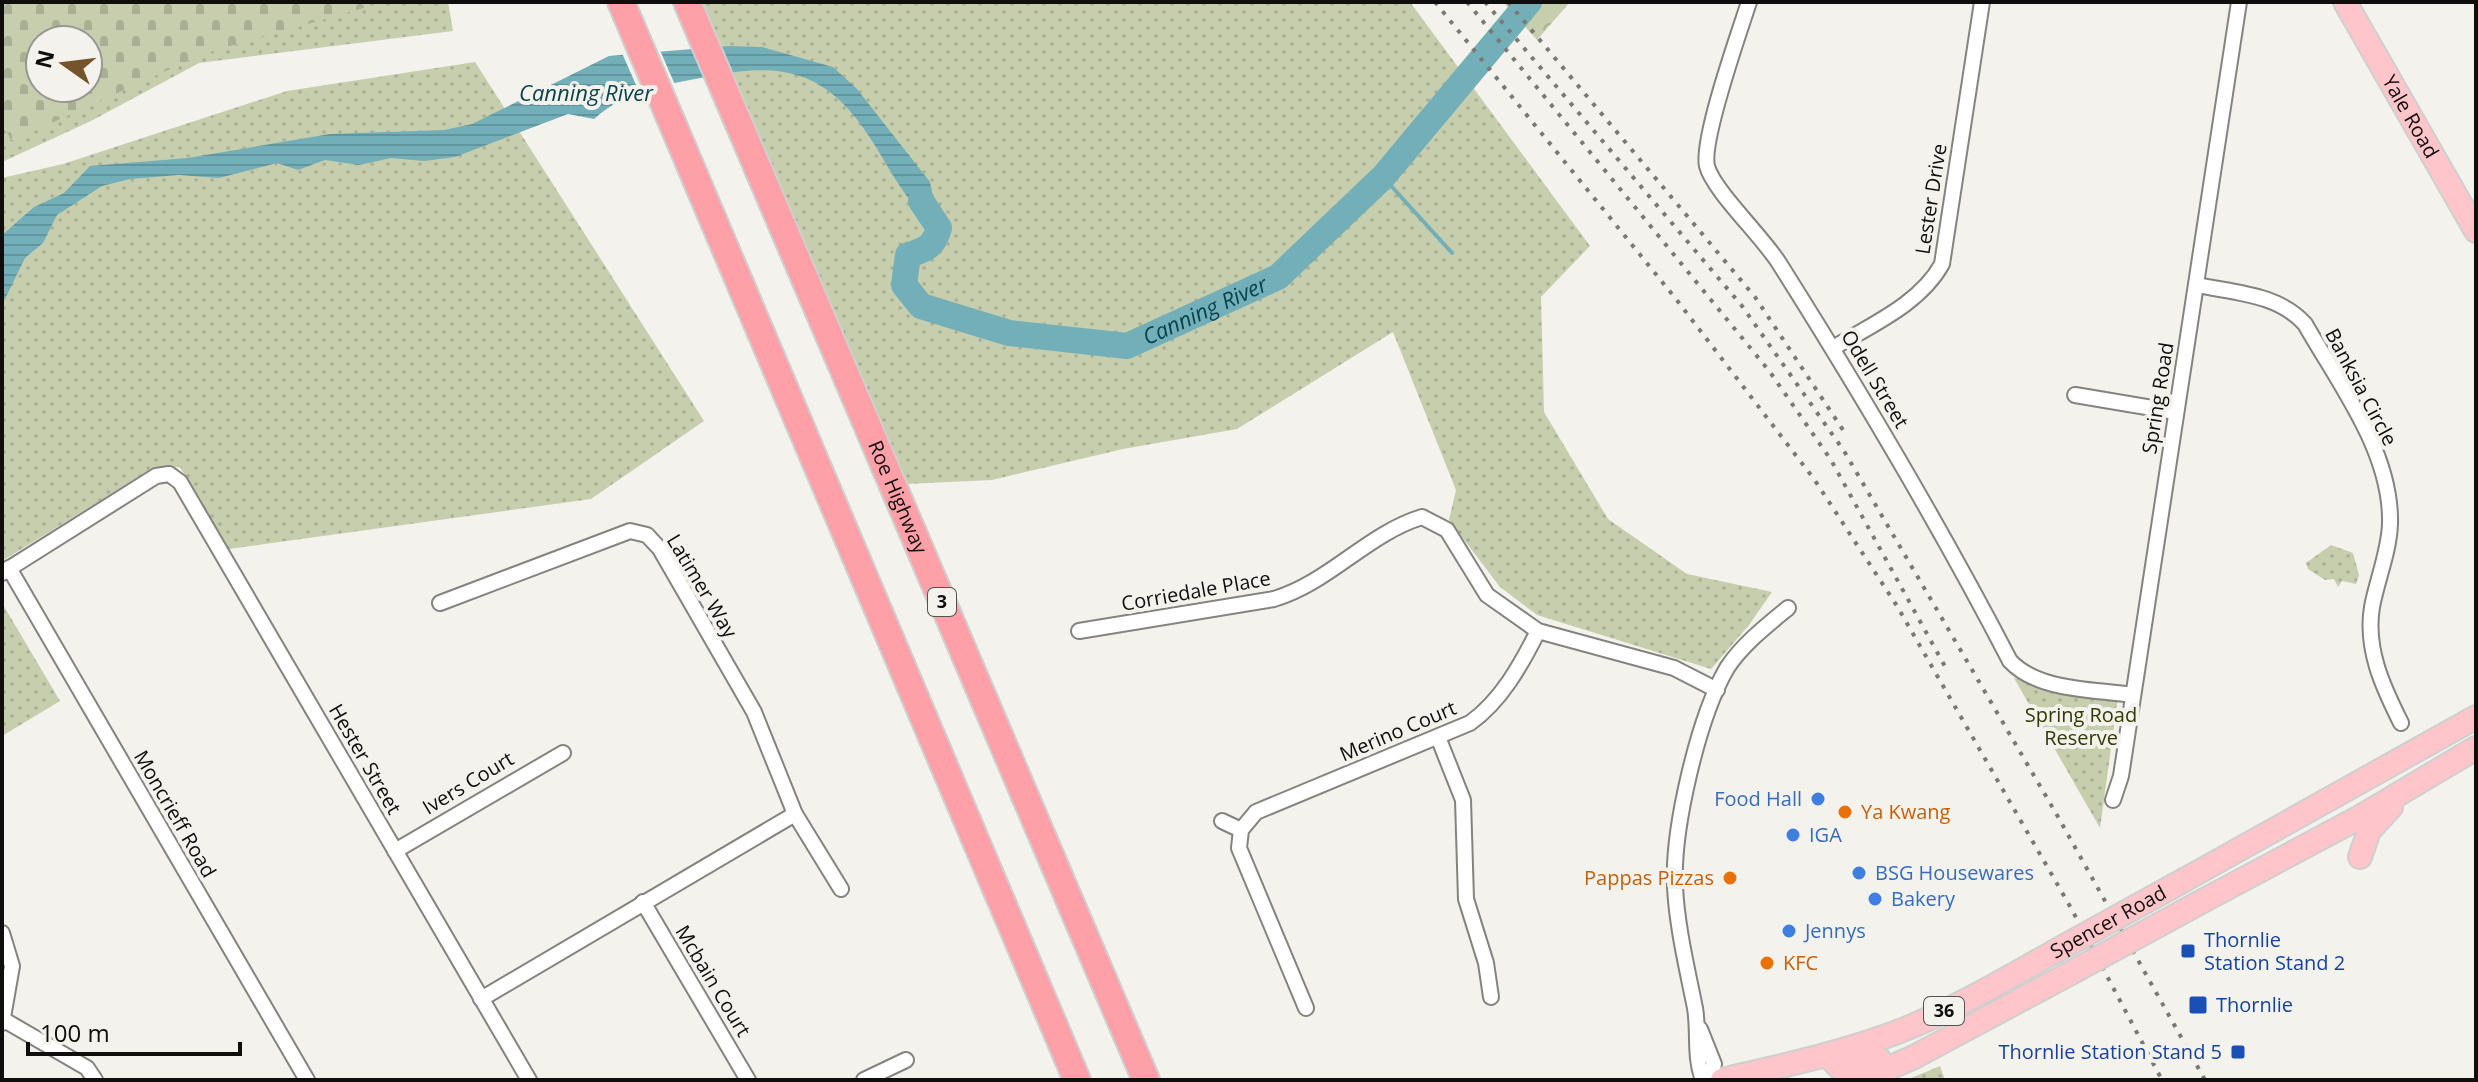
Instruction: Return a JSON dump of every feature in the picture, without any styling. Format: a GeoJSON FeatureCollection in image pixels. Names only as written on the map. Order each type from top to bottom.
{"type":"FeatureCollection","features":[{"type":"Feature","properties":{"kind":"highway","name":"Roe Highway"},"geometry":{"type":"LineString","coordinates":[[687,2],[1146,1080]]}},
{"type":"Feature","properties":{"kind":"highway"},"geometry":{"type":"LineString","coordinates":[[621,3],[1077,1080]]}},
{"type":"Feature","properties":{"kind":"main road","name":"Yale Road"},"geometry":{"type":"LineString","coordinates":[[2345,2],[2476,231]]}},
{"type":"Feature","properties":{"kind":"main road","name":"Spencer Road"},"geometry":{"type":"LineString","coordinates":[[1722,1080],[1828,1056],[1931,1018],[2476,717]]}},
{"type":"Feature","properties":{"kind":"main road","name":"Spencer Road"},"geometry":{"type":"LineString","coordinates":[[1862,1080],[1974,1026],[2360,817],[2476,750]]}},
{"type":"Feature","properties":{"kind":"main road"},"geometry":{"type":"LineString","coordinates":[[2360,857],[2362,842],[2381,814],[2476,750]]}},
{"type":"Feature","properties":{"kind":"main road"},"geometry":{"type":"LineString","coordinates":[[1828,1056],[1841,1069],[1855,1070],[1942,1031],[1974,1026]]}},
{"type":"Feature","properties":{"kind":"street","name":"Odell Street"},"geometry":{"type":"LineString","coordinates":[[1749,2],[1709,137],[1706,165],[1718,189],[1749,221],[1774,255],[1833,348],[1939,523],[2010,661],[2023,674],[2039,680],[2132,695]]}},
{"type":"Feature","properties":{"kind":"street","name":"Lester Drive"},"geometry":{"type":"LineString","coordinates":[[1833,348],[1916,296],[1932,282],[1942,264],[1982,2]]}},
{"type":"Feature","properties":{"kind":"street","name":"Spring Road"},"geometry":{"type":"LineString","coordinates":[[2113,800],[2121,776],[2239,2]]}},
{"type":"Feature","properties":{"kind":"street","name":"Banksia Circle"},"geometry":{"type":"LineString","coordinates":[[2197,285],[2272,300],[2292,310],[2305,324],[2370,440],[2385,482],[2390,523],[2372,610],[2371,645],[2382,685],[2401,723]]}},
{"type":"Feature","properties":{"kind":"street"},"geometry":{"type":"LineString","coordinates":[[2075,395],[2176,412]]}},
{"type":"Feature","properties":{"kind":"street","name":"Hester Street"},"geometry":{"type":"LineString","coordinates":[[6,570],[156,476],[169,474],[180,482],[529,1080]]}},
{"type":"Feature","properties":{"kind":"street","name":"Corriedale Place"},"geometry":{"type":"LineString","coordinates":[[1079,631],[1298,592],[1398,525],[1422,517],[1447,530],[1487,595],[1538,631],[1674,668],[1717,690]]}},
{"type":"Feature","properties":{"kind":"street","name":"Latimer Way"},"geometry":{"type":"LineString","coordinates":[[440,603],[630,531],[647,535],[660,549],[754,712],[795,814],[841,889]]}},
{"type":"Feature","properties":{"kind":"street","name":"Moncrieff Road"},"geometry":{"type":"LineString","coordinates":[[6,570],[307,1080]]}},
{"type":"Feature","properties":{"kind":"street"},"geometry":{"type":"LineString","coordinates":[[1705,1080],[1697,1065],[1697,1021],[1676,891],[1677,852],[1691,774],[1717,690],[1729,666],[1760,631],[1788,608]]}},
{"type":"Feature","properties":{"kind":"street","name":"Merino Court"},"geometry":{"type":"LineString","coordinates":[[1241,830],[1256,812],[1470,723],[1492,705],[1523,661],[1538,631]]}},
{"type":"Feature","properties":{"kind":"street"},"geometry":{"type":"LineString","coordinates":[[1438,737],[1463,800],[1466,899],[1486,963],[1491,997]]}},
{"type":"Feature","properties":{"kind":"street","name":"Ivers Court"},"geometry":{"type":"LineString","coordinates":[[395,851],[534,766],[563,753]]}},
{"type":"Feature","properties":{"kind":"street"},"geometry":{"type":"LineString","coordinates":[[481,999],[795,814]]}},
{"type":"Feature","properties":{"kind":"street"},"geometry":{"type":"LineString","coordinates":[[1222,821],[1241,830],[1239,848],[1306,1008]]}},
{"type":"Feature","properties":{"kind":"street","name":"Mcbain Court"},"geometry":{"type":"LineString","coordinates":[[643,902],[748,1080]]}},
{"type":"Feature","properties":{"kind":"street"},"geometry":{"type":"LineString","coordinates":[[2,933],[12,966],[3,1022],[87,1068],[95,1080]]}},
{"type":"Feature","properties":{"kind":"street"},"geometry":{"type":"LineString","coordinates":[[864,1080],[906,1060]]}},
{"type":"Feature","properties":{"kind":"green space"},"geometry":{"type":"Polygon","coordinates":[[[2,2],[448,2],[453,31],[199,63],[91,121],[2,162],[2,2]]]}},
{"type":"Feature","properties":{"kind":"green space"},"geometry":{"type":"Polygon","coordinates":[[[2,2],[365,2],[367,7],[203,54],[104,99],[104,24],[24,24],[24,104],[93,104],[12,141],[2,124],[2,2]]]}},
{"type":"Feature","properties":{"kind":"green space"},"geometry":{"type":"Polygon","coordinates":[[[702,2],[1410,2],[1590,246],[1541,297],[1544,412],[1608,519],[1687,574],[1772,592],[1749,625],[1711,669],[1537,615],[1500,587],[1449,520],[1456,490],[1393,332],[1237,429],[1123,449],[992,480],[906,484],[702,2]]]}},
{"type":"Feature","properties":{"kind":"green space"},"geometry":{"type":"Polygon","coordinates":[[[1503,2],[1570,2],[1537,40],[1503,2]]]}},
{"type":"Feature","properties":{"kind":"green space"},"geometry":{"type":"Polygon","coordinates":[[[475,62],[704,421],[591,499],[229,549],[180,467],[150,470],[2,561],[2,178],[63,164],[287,91],[475,62]]]}},
{"type":"Feature","properties":{"kind":"green space"},"geometry":{"type":"Polygon","coordinates":[[[2331,545],[2353,553],[2359,575],[2356,584],[2342,581],[2338,587],[2334,579],[2325,580],[2308,569],[2306,563],[2331,545]]]}},
{"type":"Feature","properties":{"kind":"green space"},"geometry":{"type":"Polygon","coordinates":[[[2,603],[60,701],[2,736],[2,603]]]}},
{"type":"Feature","properties":{"kind":"green space","name":"Spring Road Reserve"},"geometry":{"type":"Polygon","coordinates":[[[2014,678],[2118,698],[2100,828],[2014,678]]]}},
{"type":"Feature","properties":{"kind":"green space"},"geometry":{"type":"Polygon","coordinates":[[[1940,1066],[1945,1080],[1906,1080],[1940,1066]]]}},
{"type":"Feature","properties":{"kind":"water","name":"Canning River"},"geometry":{"type":"Polygon","coordinates":[[[728,46],[762,47],[833,67],[857,89],[930,182],[939,228],[914,205],[865,130],[848,108],[830,92],[810,80],[789,73],[765,70],[738,72],[646,90],[620,101],[594,119],[568,114],[455,157],[424,161],[391,158],[359,165],[325,160],[298,170],[277,163],[219,178],[179,175],[130,179],[102,186],[57,215],[43,243],[25,258],[2,305],[2,235],[34,207],[64,193],[90,166],[188,158],[330,134],[444,130],[472,124],[609,56],[728,46]]]}},
{"type":"Feature","properties":{"kind":"pier"},"geometry":{"type":"Polygon","coordinates":[[[659,48],[676,87],[640,94],[621,51],[659,48]]]}},
{"type":"Feature","properties":{"kind":"waterway","name":"Canning River"},"geometry":{"type":"LineString","coordinates":[[921,201],[939,228],[928,246],[908,255],[904,285],[921,306],[1009,333],[1127,346],[1278,277],[1383,177],[1529,2]]}},
{"type":"Feature","properties":{"kind":"waterway"},"geometry":{"type":"LineString","coordinates":[[1383,177],[1452,253]]}},
{"type":"Feature","properties":{"kind":"railway"},"geometry":{"type":"LineString","coordinates":[[1435,2],[1676,299],[1814,479],[1897,606],[2071,908],[2162,1080]]}},
{"type":"Feature","properties":{"kind":"railway"},"geometry":{"type":"LineString","coordinates":[[1467,2],[1770,372],[1831,460],[1947,670]]}},
{"type":"Feature","properties":{"kind":"railway"},"geometry":{"type":"LineString","coordinates":[[1485,2],[1742,306],[1844,451],[2057,815],[2205,1080]]}},
{"type":"Feature","properties":{"kind":"railway"},"geometry":{"type":"LineString","coordinates":[[1508,2],[1755,297],[1843,430]]}},
{"type":"Feature","properties":{"kind":"place","name":"Food Hall"},"geometry":{"type":"Point","coordinates":[1818,799]}},
{"type":"Feature","properties":{"kind":"place","name":"Ya Kwang"},"geometry":{"type":"Point","coordinates":[1845,812]}},
{"type":"Feature","properties":{"kind":"place","name":"IGA"},"geometry":{"type":"Point","coordinates":[1793,835]}},
{"type":"Feature","properties":{"kind":"place","name":"BSG Housewares"},"geometry":{"type":"Point","coordinates":[1859,873]}},
{"type":"Feature","properties":{"kind":"place","name":"Pappas Pizzas"},"geometry":{"type":"Point","coordinates":[1730,878]}},
{"type":"Feature","properties":{"kind":"place","name":"Bakery"},"geometry":{"type":"Point","coordinates":[1875,899]}},
{"type":"Feature","properties":{"kind":"place","name":"Jennys"},"geometry":{"type":"Point","coordinates":[1789,931]}},
{"type":"Feature","properties":{"kind":"place","name":"Thornlie Station Stand 2"},"geometry":{"type":"Point","coordinates":[2188,951]}},
{"type":"Feature","properties":{"kind":"place","name":"KFC"},"geometry":{"type":"Point","coordinates":[1767,963]}},
{"type":"Feature","properties":{"kind":"place","name":"Thornlie"},"geometry":{"type":"Point","coordinates":[2198,1005]}},
{"type":"Feature","properties":{"kind":"place","name":"Thornlie Station Stand 5"},"geometry":{"type":"Point","coordinates":[2238,1052]}}]}
